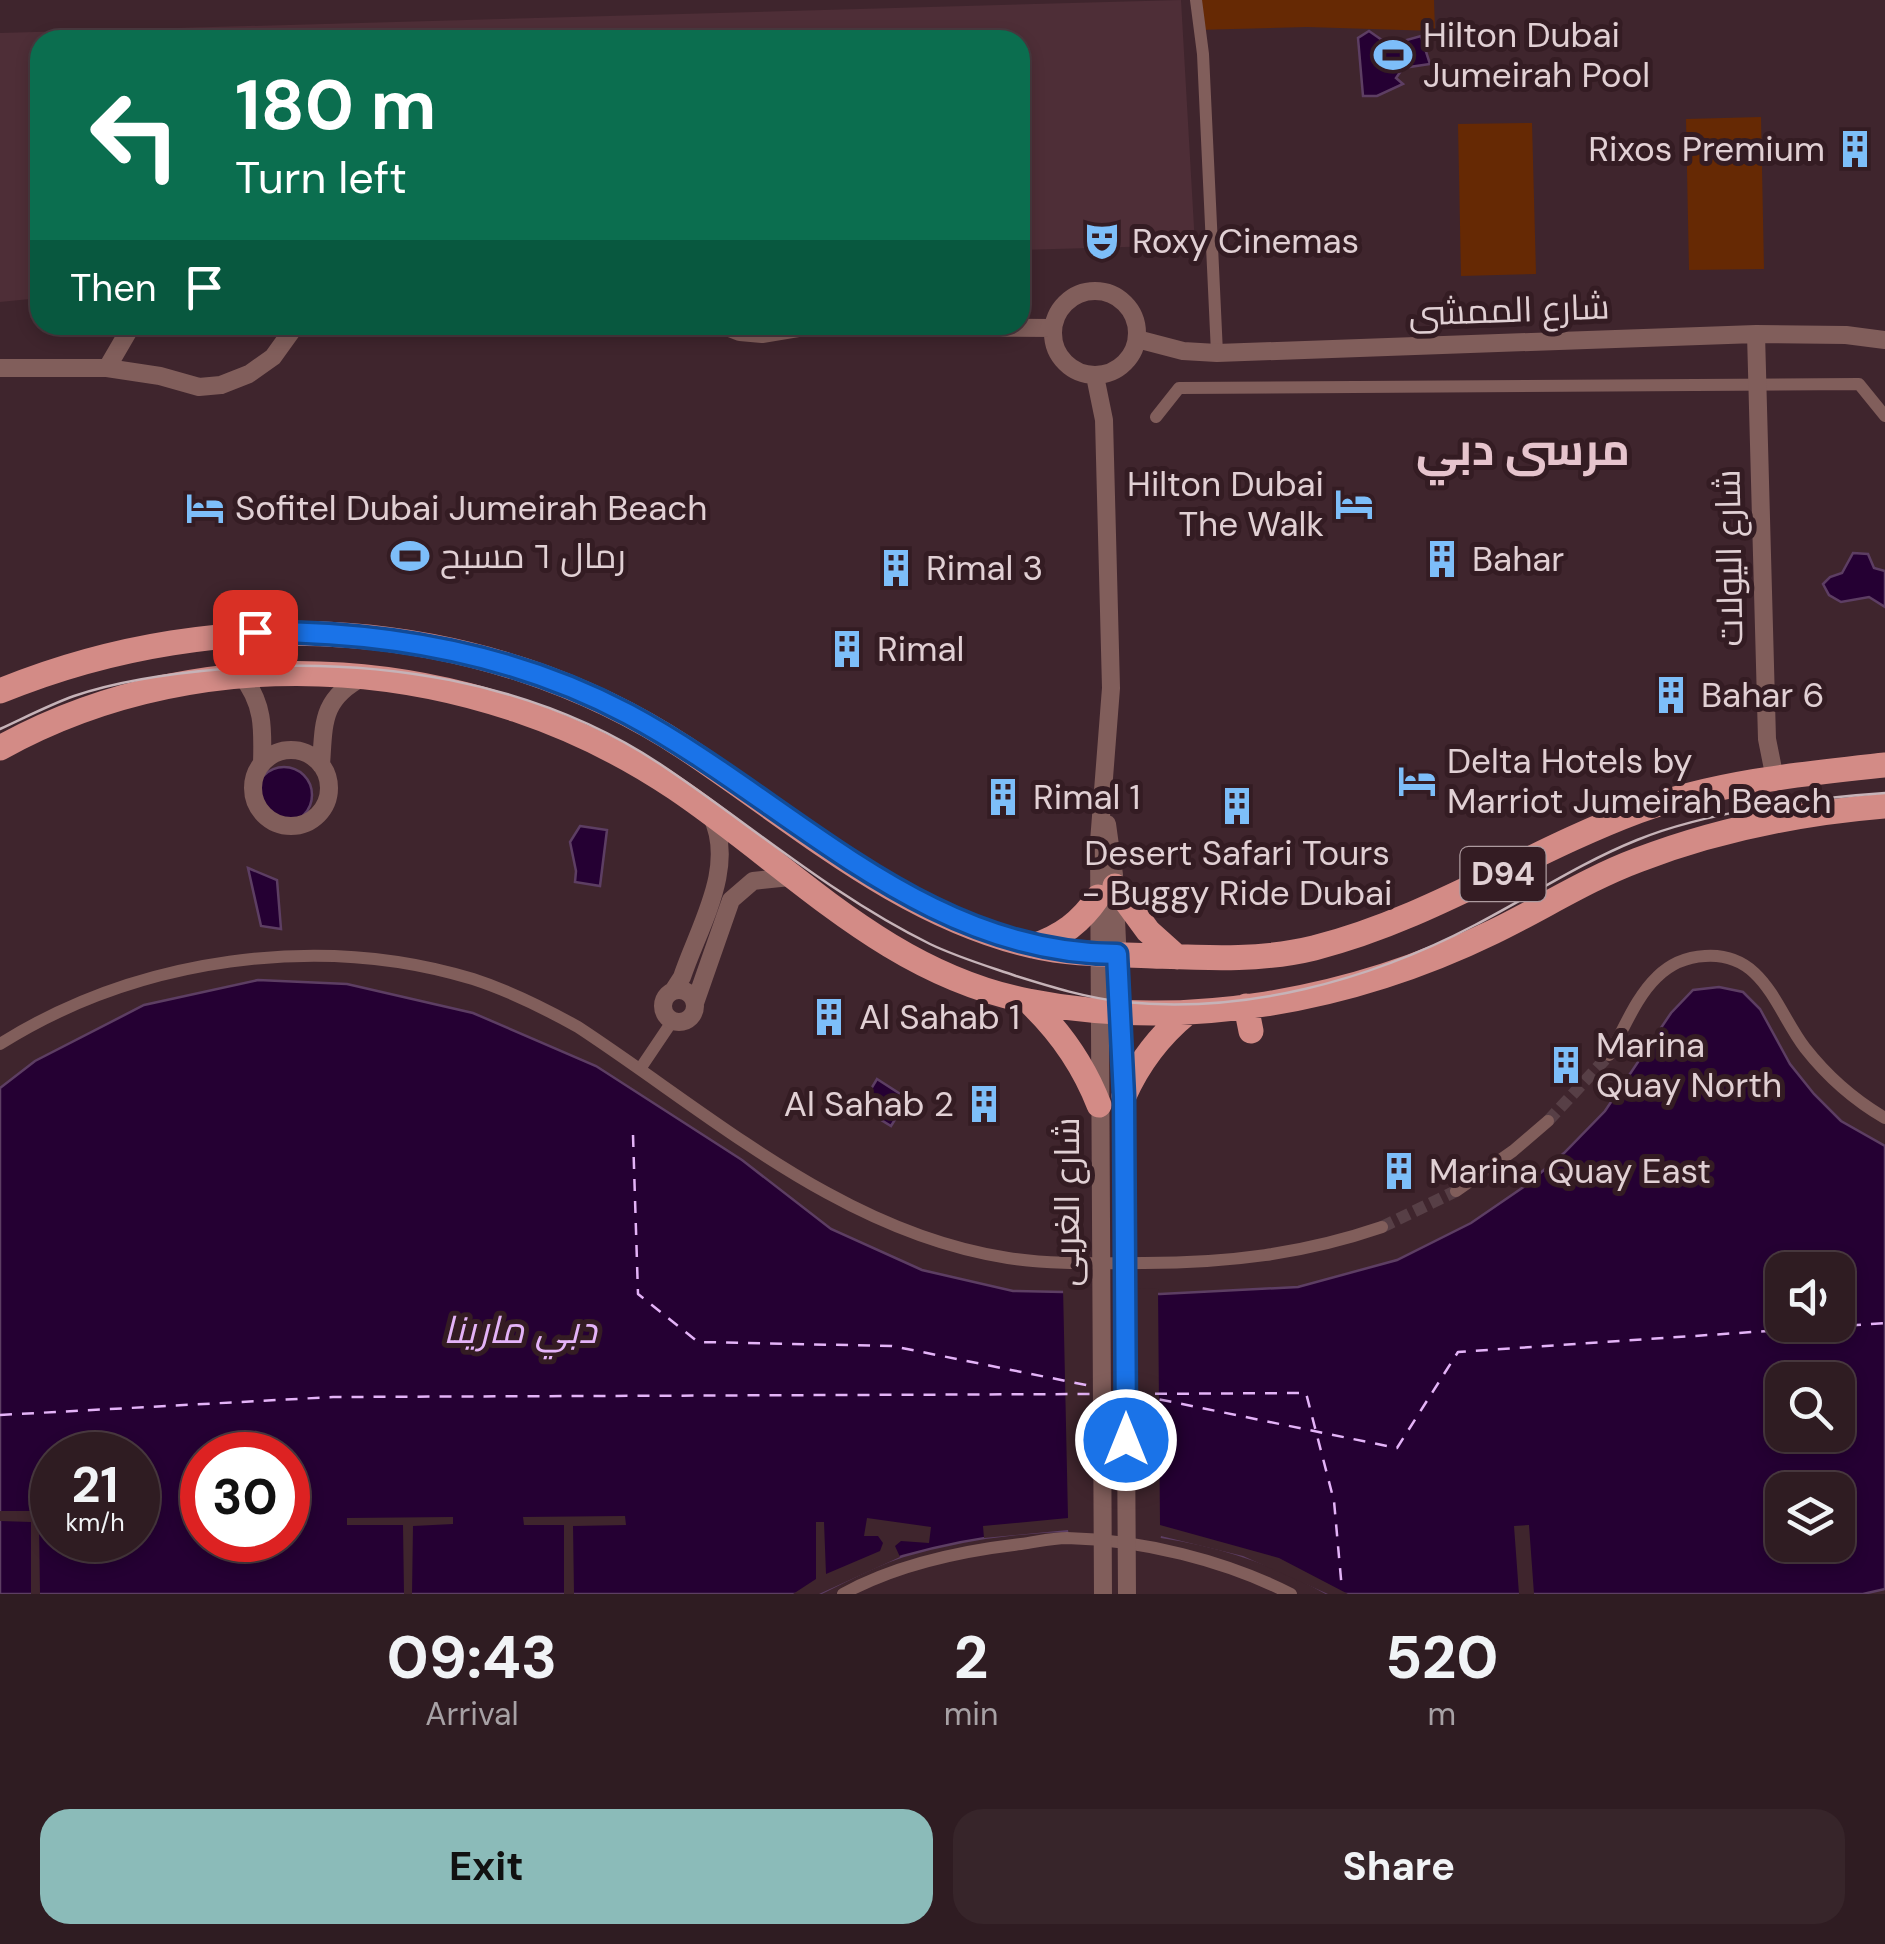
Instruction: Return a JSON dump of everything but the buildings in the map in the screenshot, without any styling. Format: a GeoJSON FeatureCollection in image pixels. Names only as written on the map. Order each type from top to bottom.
{"type":"FeatureCollection","features":[{"type":"Feature","properties":{"kind":"main road","name":"D94"},"geometry":{"type":"LineString","coordinates":[[0,691],[104,656],[237,633],[435,636],[601,700],[683,747],[877,880],[960,920],[1033,946],[1108,954],[1244,958],[1310,949],[1390,923],[1478,886],[1638,811],[1704,792],[1885,766]]}},
{"type":"Feature","properties":{"kind":"main road","name":"D94"},"geometry":{"type":"LineString","coordinates":[[0,748],[106,702],[173,685],[241,675],[364,676],[446,691],[529,714],[618,754],[679,790],[846,919],[905,956],[970,985],[1028,1001],[1249,1018],[1411,966],[1492,932],[1604,874],[1674,847],[1754,825],[1885,806]]}},
{"type":"Feature","properties":{"kind":"main road"},"geometry":{"type":"LineString","coordinates":[[1478,886],[1492,854]]}},
{"type":"Feature","properties":{"kind":"main road"},"geometry":{"type":"LineString","coordinates":[[1033,946],[1077,923],[1107,892],[1177,956]]}},
{"type":"Feature","properties":{"kind":"main road"},"geometry":{"type":"LineString","coordinates":[[1028,1001],[1076,1056],[1098,1105]]}},
{"type":"Feature","properties":{"kind":"main road"},"geometry":{"type":"LineString","coordinates":[[1124,1096],[1132,1076],[1156,1041],[1188,1013]]}},
{"type":"Feature","properties":{"kind":"street"},"geometry":{"type":"LineString","coordinates":[[1196,0],[1203,54],[1217,353]]}},
{"type":"Feature","properties":{"kind":"street"},"geometry":{"type":"LineString","coordinates":[[1098,290],[1110,293],[1129,307],[1138,339],[1133,354],[1123,365],[1095,376],[1068,366],[1054,342],[1053,328],[1064,304],[1085,291],[1098,290]]}},
{"type":"Feature","properties":{"kind":"street"},"geometry":{"type":"LineString","coordinates":[[1030,328],[1053,328]]}},
{"type":"Feature","properties":{"kind":"street","name":"شارع الممشى"},"geometry":{"type":"LineString","coordinates":[[1138,339],[1183,351],[1217,353],[1756,334],[1846,335],[1885,340]]}},
{"type":"Feature","properties":{"kind":"street","name":"شارع اليولات"},"geometry":{"type":"LineString","coordinates":[[1756,334],[1766,739],[1775,780]]}},
{"type":"Feature","properties":{"kind":"street"},"geometry":{"type":"LineString","coordinates":[[108,368],[126,335]]}},
{"type":"Feature","properties":{"kind":"street"},"geometry":{"type":"LineString","coordinates":[[0,368],[108,368],[199,387],[221,386],[273,358],[289,335]]}},
{"type":"Feature","properties":{"kind":"street","name":"شارع الغربى"},"geometry":{"type":"LineString","coordinates":[[1095,376],[1104,420],[1111,688],[1103,809],[1111,842],[1107,892],[1109,1010],[1098,1105],[1102,1594]]}},
{"type":"Feature","properties":{"kind":"street"},"geometry":{"type":"LineString","coordinates":[[1156,417],[1179,388],[1859,384],[1885,416]]}},
{"type":"Feature","properties":{"kind":"street"},"geometry":{"type":"LineString","coordinates":[[241,675],[261,712],[262,763],[253,782],[256,804],[270,820],[291,826],[303,824],[322,810],[329,787],[321,765],[311,756],[285,750],[262,763]]}},
{"type":"Feature","properties":{"kind":"street"},"geometry":{"type":"LineString","coordinates":[[321,765],[330,705],[344,688],[364,676]]}},
{"type":"Feature","properties":{"kind":"street"},"geometry":{"type":"LineString","coordinates":[[672,1020],[663,1006],[682,976],[721,868],[721,841],[711,814]]}},
{"type":"Feature","properties":{"kind":"street"},"geometry":{"type":"LineString","coordinates":[[672,1020],[689,1018],[731,900],[753,881],[790,876]]}},
{"type":"Feature","properties":{"kind":"street"},"geometry":{"type":"LineString","coordinates":[[0,1044],[84,1000],[150,977],[220,964],[328,956],[403,962],[476,980],[578,1026],[826,1192],[884,1222],[976,1252],[1072,1263],[1213,1262],[1271,1256],[1382,1227]]}},
{"type":"Feature","properties":{"kind":"street"},"geometry":{"type":"LineString","coordinates":[[1609,1054],[1659,974],[1692,957],[1730,959],[1763,978],[1789,1024],[1820,1066],[1885,1118]]}},
{"type":"Feature","properties":{"kind":"street"},"geometry":{"type":"LineString","coordinates":[[672,991],[689,993],[695,1003]]}},
{"type":"Feature","properties":{"kind":"street","name":"شارع الغربى"},"geometry":{"type":"LineString","coordinates":[[1109,1010],[1124,1096],[1127,1594]]}},
{"type":"Feature","properties":{"kind":"street"},"geometry":{"type":"LineString","coordinates":[[640,1069],[672,1020]]}},
{"type":"Feature","properties":{"kind":"street"},"geometry":{"type":"LineString","coordinates":[[1456,1191],[1548,1121]]}},
{"type":"Feature","properties":{"kind":"street"},"geometry":{"type":"LineString","coordinates":[[843,1594],[907,1566],[966,1552],[1065,1538],[1158,1548],[1232,1570],[1291,1594]]}},
{"type":"Feature","properties":{"kind":"shaded area"},"geometry":{"type":"Polygon","coordinates":[[[1181,0],[1195,245],[1030,250],[1030,30],[107,30],[1181,0]]]}},
{"type":"Feature","properties":{"kind":"shaded area"},"geometry":{"type":"Polygon","coordinates":[[[1194,0],[1434,0],[1435,31],[1307,27],[1196,30],[1194,0]]]}},
{"type":"Feature","properties":{"kind":"shaded area"},"geometry":{"type":"Polygon","coordinates":[[[30,32],[30,299],[0,302],[0,33],[30,32]]]}},
{"type":"Feature","properties":{"kind":"shaded area"},"geometry":{"type":"Polygon","coordinates":[[[1761,117],[1764,269],[1689,270],[1686,119],[1761,117]]]}},
{"type":"Feature","properties":{"kind":"shaded area"},"geometry":{"type":"Polygon","coordinates":[[[1532,123],[1536,274],[1461,276],[1458,124],[1532,123]]]}},
{"type":"Feature","properties":{"kind":"water","name":"Hilton Dubai Jumeirah Pool"},"geometry":{"type":"Polygon","coordinates":[[[1369,31],[1389,45],[1421,36],[1430,64],[1403,68],[1396,78],[1403,84],[1377,96],[1363,96],[1358,38],[1369,31]]]}},
{"type":"Feature","properties":{"kind":"water"},"geometry":{"type":"Polygon","coordinates":[[[1853,553],[1868,554],[1874,568],[1885,571],[1885,607],[1869,597],[1841,602],[1829,595],[1823,584],[1842,573],[1853,553]]]}},
{"type":"Feature","properties":{"kind":"water"},"geometry":{"type":"Polygon","coordinates":[[[284,767],[304,775],[312,795],[304,815],[284,823],[264,815],[256,795],[264,775],[284,767]]]}},
{"type":"Feature","properties":{"kind":"water"},"geometry":{"type":"Polygon","coordinates":[[[580,826],[607,830],[600,886],[575,882],[570,842],[580,826]]]}},
{"type":"Feature","properties":{"kind":"water"},"geometry":{"type":"Polygon","coordinates":[[[248,868],[277,880],[281,929],[261,926],[248,868]]]}},
{"type":"Feature","properties":{"kind":"water","name":"دبي مارينا"},"geometry":{"type":"Polygon","coordinates":[[[258,980],[347,984],[473,1013],[596,1066],[742,1160],[831,1229],[922,1270],[1013,1291],[1160,1294],[1298,1287],[1397,1260],[1471,1223],[1525,1186],[1605,1111],[1671,1013],[1693,990],[1719,987],[1743,992],[1760,1009],[1790,1064],[1814,1094],[1841,1121],[1885,1146],[1885,1589],[1863,1594],[1328,1594],[1279,1569],[1227,1551],[1120,1532],[1065,1531],[956,1543],[903,1556],[819,1594],[0,1594],[0,1088],[35,1061],[144,1005],[258,980]]]}},
{"type":"Feature","properties":{"kind":"water"},"geometry":{"type":"Polygon","coordinates":[[[877,1079],[908,1099],[891,1126],[860,1107],[877,1079]]]}},
{"type":"Feature","properties":{"kind":"pier"},"geometry":{"type":"Polygon","coordinates":[[[1063,1287],[1158,1289],[1160,1525],[1279,1558],[1348,1594],[1328,1594],[1243,1556],[1161,1536],[1160,1541],[1069,1535],[1068,1530],[984,1538],[983,1526],[1068,1518],[1063,1287]]]}},
{"type":"Feature","properties":{"kind":"pier"},"geometry":{"type":"Polygon","coordinates":[[[0,1511],[30,1511],[30,1522],[0,1521],[0,1511]]]}},
{"type":"Feature","properties":{"kind":"pier"},"geometry":{"type":"Polygon","coordinates":[[[625,1516],[626,1525],[573,1526],[574,1594],[564,1594],[564,1525],[524,1525],[523,1517],[625,1516]]]}},
{"type":"Feature","properties":{"kind":"pier"},"geometry":{"type":"Polygon","coordinates":[[[453,1517],[453,1524],[413,1526],[412,1594],[404,1594],[403,1525],[347,1525],[347,1518],[453,1517]]]}},
{"type":"Feature","properties":{"kind":"pier"},"geometry":{"type":"Polygon","coordinates":[[[867,1518],[931,1527],[929,1543],[901,1541],[895,1546],[900,1557],[819,1594],[793,1594],[816,1579],[816,1522],[824,1522],[826,1574],[880,1551],[883,1543],[878,1536],[864,1536],[867,1518]]]}},
{"type":"Feature","properties":{"kind":"pier"},"geometry":{"type":"Polygon","coordinates":[[[1529,1525],[1534,1594],[1519,1594],[1514,1526],[1529,1525]]]}},
{"type":"Feature","properties":{"kind":"pier"},"geometry":{"type":"Polygon","coordinates":[[[31,1562],[40,1562],[40,1594],[31,1594],[31,1562]]]}},
{"type":"Feature","properties":{"kind":"ferry route"},"geometry":{"type":"LineString","coordinates":[[633,1135],[638,1294],[698,1342],[892,1346],[1096,1387]]}},
{"type":"Feature","properties":{"kind":"ferry route"},"geometry":{"type":"LineString","coordinates":[[1138,1395],[1397,1448],[1458,1352],[1885,1323]]}},
{"type":"Feature","properties":{"kind":"ferry route"},"geometry":{"type":"LineString","coordinates":[[1133,1394],[1306,1393],[1334,1501],[1342,1590]]}},
{"type":"Feature","properties":{"kind":"ferry route"},"geometry":{"type":"LineString","coordinates":[[0,1415],[333,1397],[1095,1394]]}},
{"type":"Feature","properties":{"kind":"tunnel"},"geometry":{"type":"LineString","coordinates":[[1548,1121],[1609,1055]]}},
{"type":"Feature","properties":{"kind":"tunnel"},"geometry":{"type":"LineString","coordinates":[[1382,1227],[1456,1191]]}},
{"type":"Feature","properties":{"kind":"tram line"},"geometry":{"type":"LineString","coordinates":[[0,729],[92,690],[186,673],[280,666],[337,667],[450,680],[559,712],[611,735],[660,764],[859,904],[940,949],[1069,992],[1124,1002],[1169,1004],[1260,998],[1305,989],[1392,962],[1475,925],[1595,859],[1664,830],[1759,808],[1885,793]]}},
{"type":"Feature","properties":{"kind":"place","name":"Hilton Dubai Jumeirah Pool"},"geometry":{"type":"Point","coordinates":[1393,55]}},
{"type":"Feature","properties":{"kind":"place","name":"Rixos Premium"},"geometry":{"type":"Point","coordinates":[1855,149]}},
{"type":"Feature","properties":{"kind":"place","name":"Roxy Cinemas"},"geometry":{"type":"Point","coordinates":[1102,241]}},
{"type":"Feature","properties":{"kind":"place","name":"Hilton Dubai The Walk"},"geometry":{"type":"Point","coordinates":[1354,504]}},
{"type":"Feature","properties":{"kind":"place","name":"Sofitel Dubai Jumeirah Beach"},"geometry":{"type":"Point","coordinates":[205,508]}},
{"type":"Feature","properties":{"kind":"place","name":"رمال ٦ مسبح"},"geometry":{"type":"Point","coordinates":[410,556]}},
{"type":"Feature","properties":{"kind":"place","name":"Bahar"},"geometry":{"type":"Point","coordinates":[1442,559]}},
{"type":"Feature","properties":{"kind":"place","name":"Rimal 3"},"geometry":{"type":"Point","coordinates":[896,568]}},
{"type":"Feature","properties":{"kind":"place","name":"Rimal"},"geometry":{"type":"Point","coordinates":[847,649]}},
{"type":"Feature","properties":{"kind":"place","name":"Bahar 6"},"geometry":{"type":"Point","coordinates":[1671,695]}},
{"type":"Feature","properties":{"kind":"place","name":"Delta Hotels by Marriot Jumeirah Beach"},"geometry":{"type":"Point","coordinates":[1417,781]}},
{"type":"Feature","properties":{"kind":"place","name":"Rimal 1"},"geometry":{"type":"Point","coordinates":[1003,797]}},
{"type":"Feature","properties":{"kind":"place","name":"Desert Safari Tours - Buggy Ride Dubai"},"geometry":{"type":"Point","coordinates":[1237,806]}},
{"type":"Feature","properties":{"kind":"place","name":"Al Sahab 1"},"geometry":{"type":"Point","coordinates":[829,1017]}},
{"type":"Feature","properties":{"kind":"place","name":"Marina Quay North"},"geometry":{"type":"Point","coordinates":[1566,1065]}},
{"type":"Feature","properties":{"kind":"place","name":"Al Sahab 2"},"geometry":{"type":"Point","coordinates":[984,1104]}},
{"type":"Feature","properties":{"kind":"place","name":"Marina Quay East"},"geometry":{"type":"Point","coordinates":[1399,1171]}},
{"type":"Feature","properties":{"kind":"district","name":"مرسى دبي"},"geometry":{"type":"Point","coordinates":[1523,449]}},
{"type":"Feature","properties":{"kind":"route"},"geometry":{"type":"LineString","coordinates":[[255,632],[344,634],[427,644],[489,659],[573,687],[656,730],[877,880],[932,908],[1033,946],[1117,954],[1124,1096],[1126,1440]]}}]}
